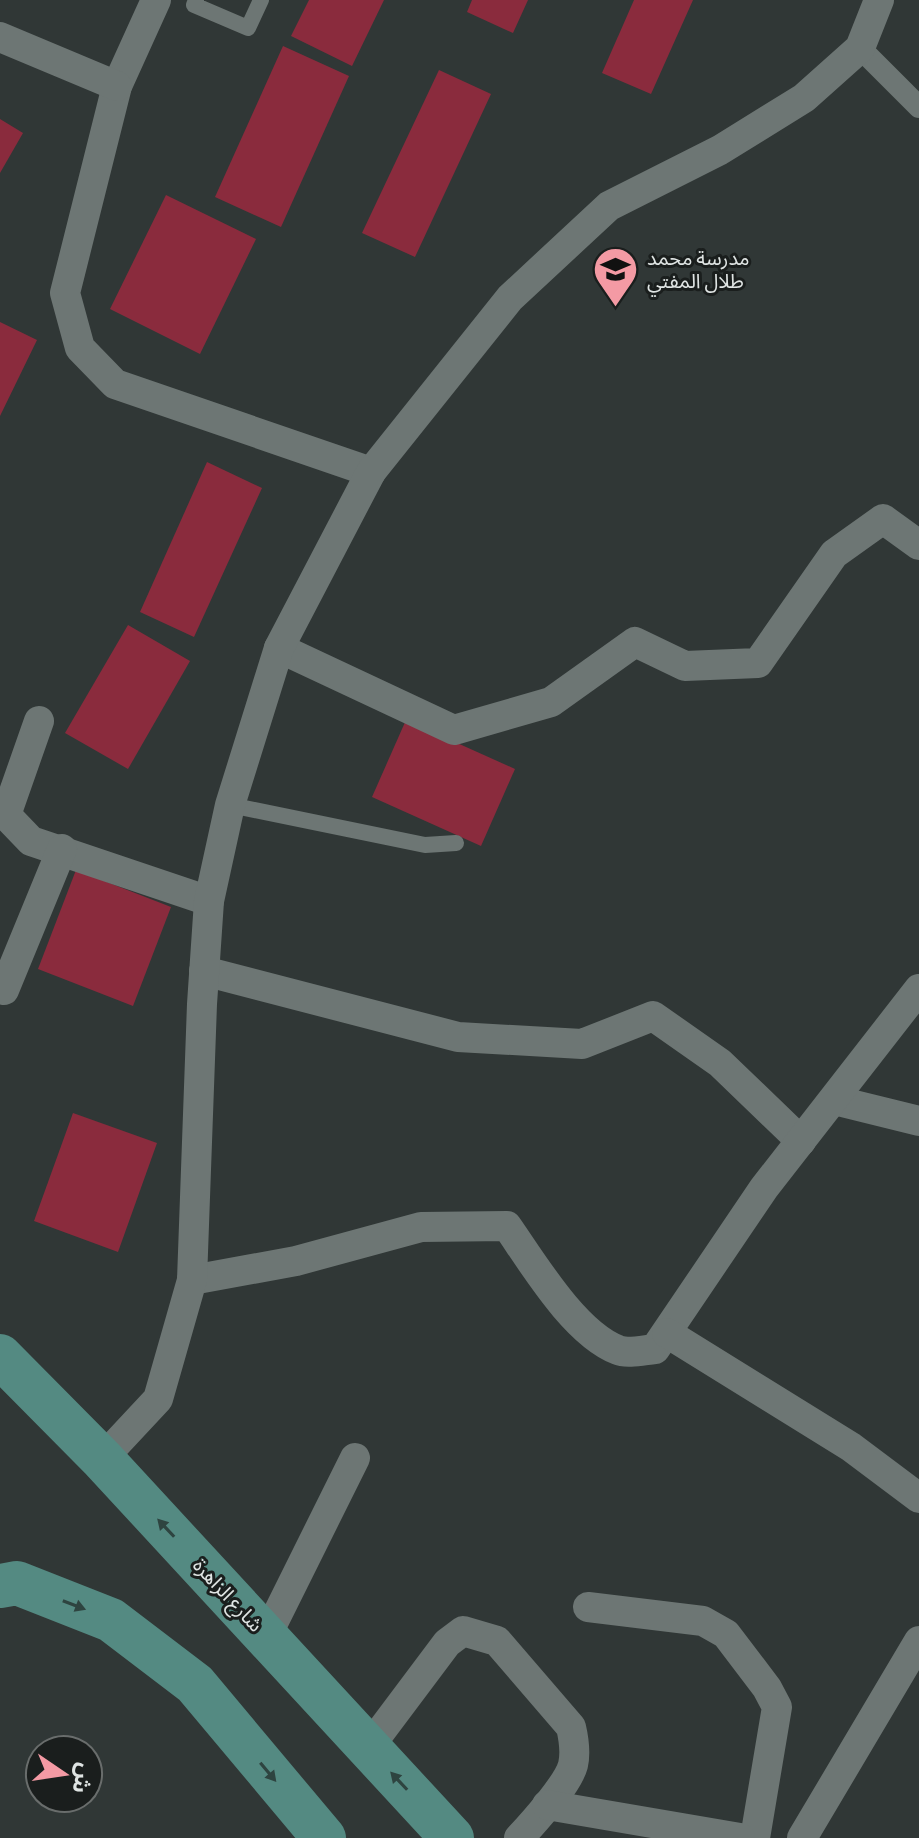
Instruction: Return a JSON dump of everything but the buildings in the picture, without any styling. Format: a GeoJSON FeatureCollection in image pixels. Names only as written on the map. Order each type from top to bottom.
{"type":"FeatureCollection","features":[{"type":"Feature","properties":{"kind":"main road","name":"شارع الزاهرة"},"geometry":{"type":"LineString","coordinates":[[0,1356],[102,1459],[452,1838]]}},
{"type":"Feature","properties":{"kind":"main road"},"geometry":{"type":"LineString","coordinates":[[0,1586],[17,1583],[111,1620],[195,1684],[318,1836]]}},
{"type":"Feature","properties":{"kind":"street"},"geometry":{"type":"LineString","coordinates":[[156,0],[117,86],[65,293],[80,348],[115,384],[371,472]]}},
{"type":"Feature","properties":{"kind":"street"},"geometry":{"type":"LineString","coordinates":[[102,1459],[158,1399],[192,1280],[209,901],[230,805],[279,648],[371,472],[510,298],[609,206],[720,150],[804,98],[860,48],[879,0]]}},
{"type":"Feature","properties":{"kind":"street"},"geometry":{"type":"LineString","coordinates":[[0,37],[117,86]]}},
{"type":"Feature","properties":{"kind":"street"},"geometry":{"type":"LineString","coordinates":[[860,48],[919,107]]}},
{"type":"Feature","properties":{"kind":"street"},"geometry":{"type":"LineString","coordinates":[[279,648],[454,730],[551,702],[635,642],[685,666],[758,663],[834,554],[883,519],[919,545]]}},
{"type":"Feature","properties":{"kind":"street"},"geometry":{"type":"LineString","coordinates":[[39,721],[6,815],[31,841],[209,901]]}},
{"type":"Feature","properties":{"kind":"street"},"geometry":{"type":"LineString","coordinates":[[4,990],[62,849]]}},
{"type":"Feature","properties":{"kind":"street"},"geometry":{"type":"LineString","coordinates":[[204,971],[458,1037],[582,1044],[653,1016],[720,1063],[801,1141]]}},
{"type":"Feature","properties":{"kind":"street"},"geometry":{"type":"LineString","coordinates":[[192,1280],[296,1261],[421,1227],[507,1226],[555,1295],[591,1333],[620,1351],[655,1349],[764,1188],[919,989]]}},
{"type":"Feature","properties":{"kind":"street"},"geometry":{"type":"LineString","coordinates":[[834,1100],[919,1121]]}},
{"type":"Feature","properties":{"kind":"street"},"geometry":{"type":"LineString","coordinates":[[667,1333],[851,1447],[919,1498]]}},
{"type":"Feature","properties":{"kind":"street"},"geometry":{"type":"LineString","coordinates":[[266,1637],[355,1458]]}},
{"type":"Feature","properties":{"kind":"street"},"geometry":{"type":"LineString","coordinates":[[588,1607],[703,1621],[726,1634],[767,1688],[777,1707],[755,1838]]}},
{"type":"Feature","properties":{"kind":"street"},"geometry":{"type":"LineString","coordinates":[[369,1747],[447,1643],[463,1631],[497,1641],[571,1727],[575,1743],[573,1768],[519,1838]]}},
{"type":"Feature","properties":{"kind":"street"},"geometry":{"type":"LineString","coordinates":[[802,1838],[919,1641]]}},
{"type":"Feature","properties":{"kind":"street"},"geometry":{"type":"LineString","coordinates":[[547,1805],[740,1838]]}},
{"type":"Feature","properties":{"kind":"lane"},"geometry":{"type":"LineString","coordinates":[[196,0],[194,5],[248,28],[261,0]]}},
{"type":"Feature","properties":{"kind":"lane"},"geometry":{"type":"LineString","coordinates":[[230,805],[425,845],[456,843]]}},
{"type":"Feature","properties":{"kind":"place","name":"مدرسة محمد طلال المفتي"},"geometry":{"type":"Point","coordinates":[616,309]}}]}
